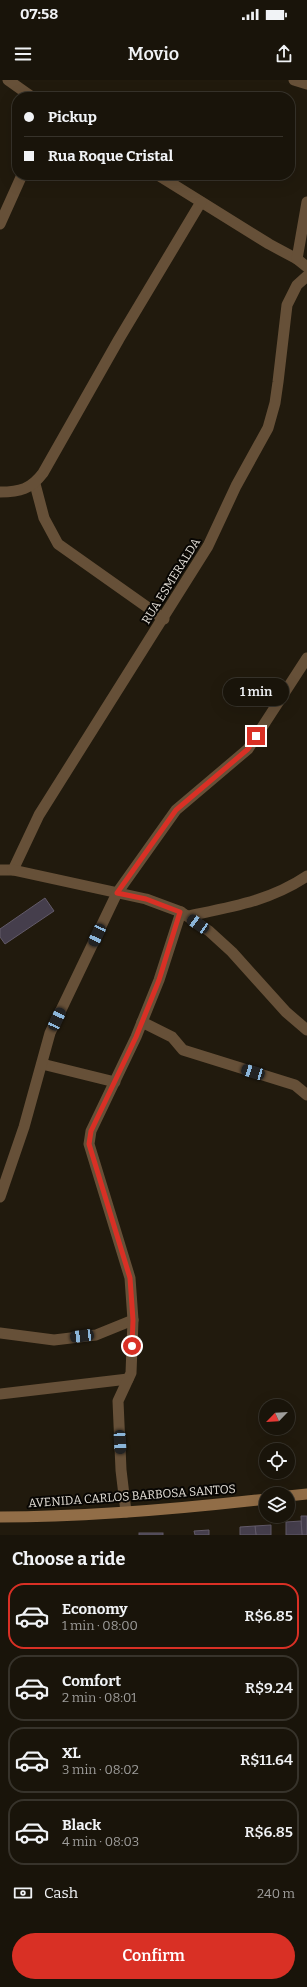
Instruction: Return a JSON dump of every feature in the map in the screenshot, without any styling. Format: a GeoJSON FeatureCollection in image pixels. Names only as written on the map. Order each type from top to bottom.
{"type":"FeatureCollection","features":[{"type":"Feature","properties":{"kind":"main road"},"geometry":{"type":"LineString","coordinates":[[295,1495],[307,1494]]}},
{"type":"Feature","properties":{"kind":"main road","name":"AVENIDA CARLOS BARBOSA SANTOS"},"geometry":{"type":"LineString","coordinates":[[0,1517],[53,1517],[259,1500]]}},
{"type":"Feature","properties":{"kind":"street"},"geometry":{"type":"LineString","coordinates":[[8,80],[25,92]]}},
{"type":"Feature","properties":{"kind":"street"},"geometry":{"type":"LineString","coordinates":[[294,80],[307,84]]}},
{"type":"Feature","properties":{"kind":"street"},"geometry":{"type":"LineString","coordinates":[[0,224],[20,180]]}},
{"type":"Feature","properties":{"kind":"street"},"geometry":{"type":"LineString","coordinates":[[166,180],[269,244],[297,259],[307,267]]}},
{"type":"Feature","properties":{"kind":"street"},"geometry":{"type":"LineString","coordinates":[[0,492],[25,490],[35,484],[43,473],[119,339],[201,202]]}},
{"type":"Feature","properties":{"kind":"street"},"geometry":{"type":"LineString","coordinates":[[297,259],[307,202]]}},
{"type":"Feature","properties":{"kind":"street","name":"RUA ESMERALDA"},"geometry":{"type":"LineString","coordinates":[[13,870],[38,815],[164,619],[208,546],[236,486],[268,428],[275,404],[287,306],[297,285],[307,276]]}},
{"type":"Feature","properties":{"kind":"street"},"geometry":{"type":"LineString","coordinates":[[35,484],[44,518],[58,544],[164,619]]}},
{"type":"Feature","properties":{"kind":"street"},"geometry":{"type":"LineString","coordinates":[[0,1196],[24,1127],[50,1033],[117,893],[176,810],[248,749],[307,658]]}},
{"type":"Feature","properties":{"kind":"street"},"geometry":{"type":"LineString","coordinates":[[0,870],[13,870],[146,899],[184,914],[209,931],[232,952],[286,1012],[307,1030]]}},
{"type":"Feature","properties":{"kind":"street"},"geometry":{"type":"LineString","coordinates":[[184,914],[249,902],[284,891],[307,876]]}},
{"type":"Feature","properties":{"kind":"street"},"geometry":{"type":"LineString","coordinates":[[126,1512],[121,1470],[118,1401],[131,1373],[133,1320],[130,1278],[89,1144],[91,1131],[142,1022],[184,914]]}},
{"type":"Feature","properties":{"kind":"street"},"geometry":{"type":"LineString","coordinates":[[142,1022],[172,1037],[183,1050],[295,1085],[307,1095]]}},
{"type":"Feature","properties":{"kind":"street"},"geometry":{"type":"LineString","coordinates":[[42,1064],[115,1082]]}},
{"type":"Feature","properties":{"kind":"street"},"geometry":{"type":"LineString","coordinates":[[0,1334],[54,1340],[96,1334],[133,1320]]}},
{"type":"Feature","properties":{"kind":"street"},"geometry":{"type":"LineString","coordinates":[[0,1394],[128,1380]]}},
{"type":"Feature","properties":{"kind":"building"},"geometry":{"type":"Polygon","coordinates":[[[45,898],[54,911],[5,944],[0,937],[0,929],[45,898]]]}},
{"type":"Feature","properties":{"kind":"building"},"geometry":{"type":"Polygon","coordinates":[[[301,1516],[307,1516],[307,1535],[302,1535],[301,1516]]]}},
{"type":"Feature","properties":{"kind":"building"},"geometry":{"type":"Polygon","coordinates":[[[295,1521],[301,1521],[302,1535],[286,1535],[286,1523],[295,1523],[295,1521]]]}},
{"type":"Feature","properties":{"kind":"building"},"geometry":{"type":"Polygon","coordinates":[[[271,1525],[271,1535],[256,1535],[255,1526],[271,1525]]]}},
{"type":"Feature","properties":{"kind":"building"},"geometry":{"type":"Polygon","coordinates":[[[255,1526],[256,1535],[240,1535],[240,1527],[255,1526]]]}},
{"type":"Feature","properties":{"kind":"building"},"geometry":{"type":"Polygon","coordinates":[[[209,1530],[209,1535],[195,1535],[194,1531],[209,1530]]]}},
{"type":"Feature","properties":{"kind":"building"},"geometry":{"type":"Polygon","coordinates":[[[139,1533],[163,1533],[163,1535],[139,1535],[139,1533]]]}},
{"type":"Feature","properties":{"kind":"route"},"geometry":{"type":"LineString","coordinates":[[132,1346],[133,1320],[130,1278],[89,1144],[91,1131],[136,1037],[159,980],[180,912],[146,899],[117,893],[176,810],[248,749],[256,736]]}}]}
